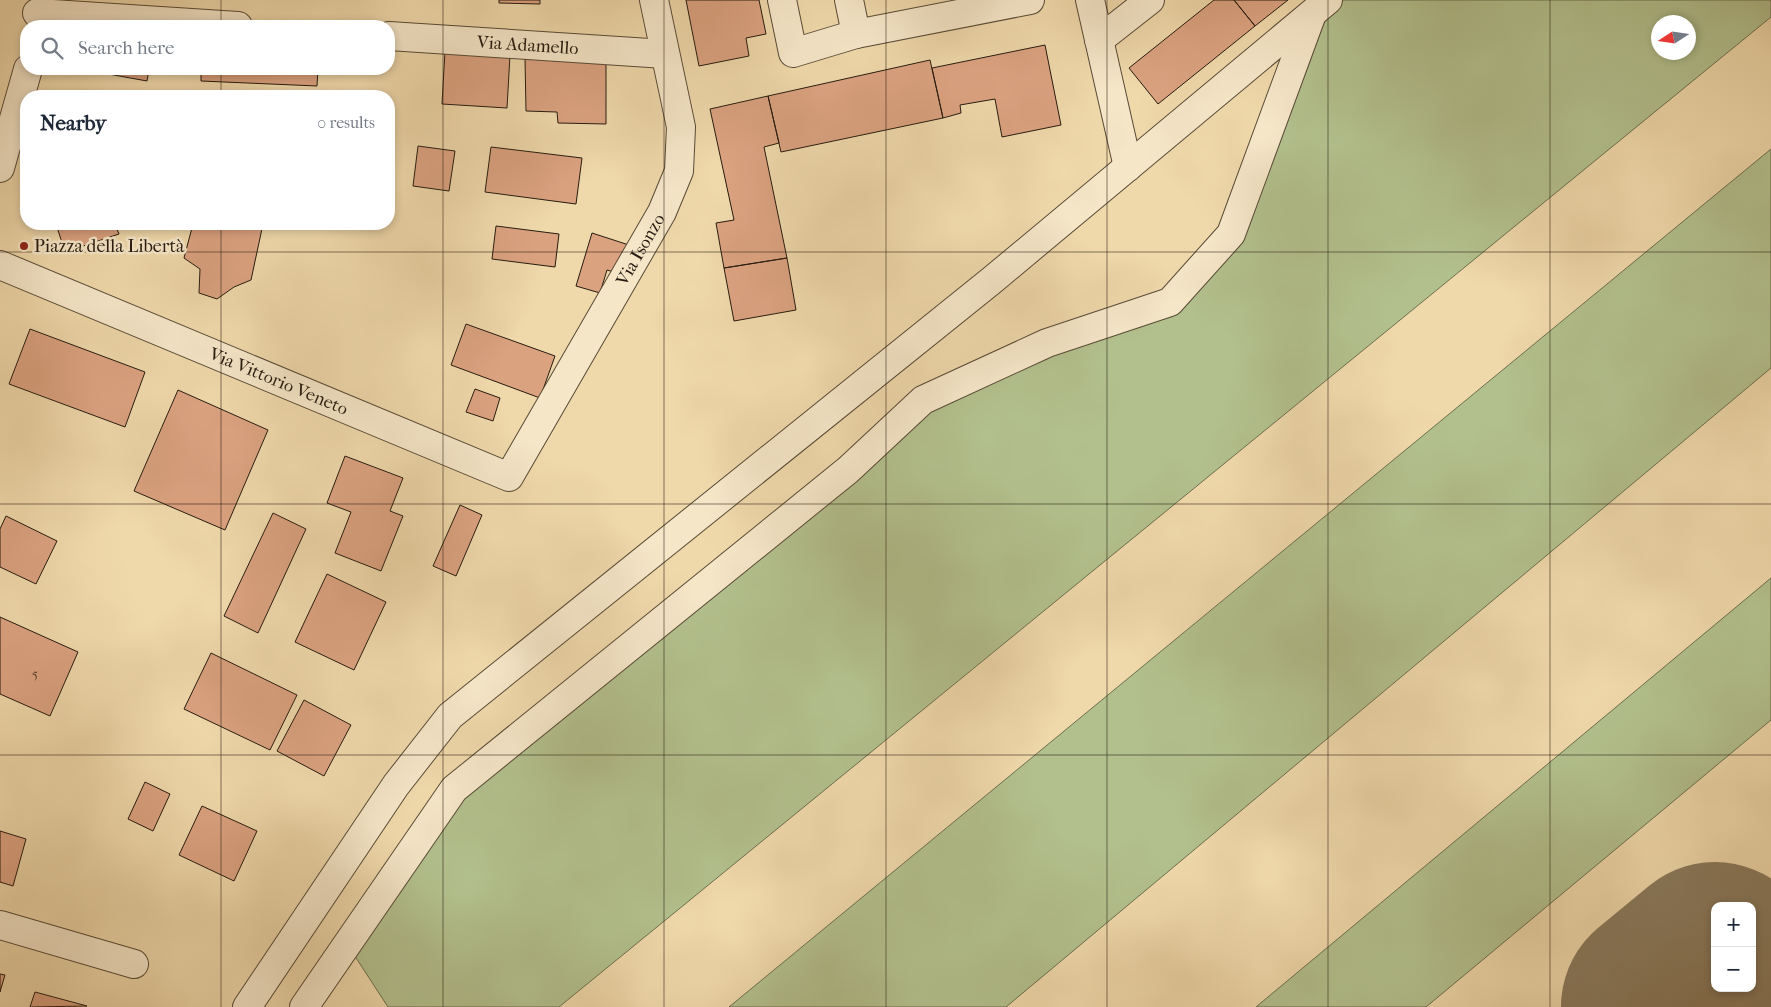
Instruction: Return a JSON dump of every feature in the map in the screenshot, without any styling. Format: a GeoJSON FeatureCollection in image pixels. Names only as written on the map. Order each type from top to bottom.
{"type":"FeatureCollection","features":[{"type":"Feature","properties":{"kind":"street","name":"Via Isonzo"},"geometry":{"type":"LineString","coordinates":[[509,477],[662,212],[679,171],[681,127],[654,0]]}},
{"type":"Feature","properties":{"kind":"street"},"geometry":{"type":"LineString","coordinates":[[782,0],[793,53],[856,34],[1030,0]]}},
{"type":"Feature","properties":{"kind":"street"},"geometry":{"type":"LineString","coordinates":[[849,0],[856,34]]}},
{"type":"Feature","properties":{"kind":"street"},"geometry":{"type":"LineString","coordinates":[[1090,0],[1128,167]]}},
{"type":"Feature","properties":{"kind":"street"},"geometry":{"type":"LineString","coordinates":[[1099,40],[1150,0]]}},
{"type":"Feature","properties":{"kind":"street"},"geometry":{"type":"LineString","coordinates":[[247,1007],[396,785],[450,716],[991,281],[1320,7]]}},
{"type":"Feature","properties":{"kind":"street"},"geometry":{"type":"LineString","coordinates":[[304,1007],[454,789],[848,470],[923,400],[1047,343],[1170,302],[1231,234],[1320,7]]}},
{"type":"Feature","properties":{"kind":"street"},"geometry":{"type":"LineString","coordinates":[[37,13],[145,20]]}},
{"type":"Feature","properties":{"kind":"street","name":"Via Adamello"},"geometry":{"type":"LineString","coordinates":[[395,36],[665,54]]}},
{"type":"Feature","properties":{"kind":"street"},"geometry":{"type":"LineString","coordinates":[[22,90],[26,75]]}},
{"type":"Feature","properties":{"kind":"street"},"geometry":{"type":"LineString","coordinates":[[0,168],[20,97]]}},
{"type":"Feature","properties":{"kind":"street","name":"Via Vittorio Veneto"},"geometry":{"type":"LineString","coordinates":[[0,265],[509,477]]}},
{"type":"Feature","properties":{"kind":"street"},"geometry":{"type":"LineString","coordinates":[[0,925],[134,964]]}},
{"type":"Feature","properties":{"kind":"green space"},"geometry":{"type":"Polygon","coordinates":[[[1328,0],[1771,0],[1771,17],[559,1007],[388,1007],[347,944],[454,789],[923,400],[1170,302],[1231,234],[1328,0]]]}},
{"type":"Feature","properties":{"kind":"green space"},"geometry":{"type":"Polygon","coordinates":[[[1771,149],[1771,368],[1006,1007],[729,1007],[1771,149]]]}},
{"type":"Feature","properties":{"kind":"green space"},"geometry":{"type":"Polygon","coordinates":[[[1771,578],[1771,720],[1426,1007],[1256,1007],[1771,578]]]}},
{"type":"Feature","properties":{"kind":"building"},"geometry":{"type":"Polygon","coordinates":[[[499,0],[540,0],[540,4],[499,3],[499,0]]]}},
{"type":"Feature","properties":{"kind":"building"},"geometry":{"type":"Polygon","coordinates":[[[686,0],[759,0],[766,34],[746,38],[749,56],[699,66],[686,0]]]}},
{"type":"Feature","properties":{"kind":"building"},"geometry":{"type":"Polygon","coordinates":[[[1214,0],[1234,0],[1255,26],[1158,104],[1129,68],[1214,0]]]}},
{"type":"Feature","properties":{"kind":"building"},"geometry":{"type":"Polygon","coordinates":[[[1234,0],[1288,0],[1255,26],[1234,0]]]}},
{"type":"Feature","properties":{"kind":"building"},"geometry":{"type":"Polygon","coordinates":[[[1045,45],[1061,125],[1002,137],[995,99],[960,105],[961,113],[943,118],[932,68],[1045,45]]]}},
{"type":"Feature","properties":{"kind":"building"},"geometry":{"type":"Polygon","coordinates":[[[445,51],[510,55],[507,108],[442,104],[445,51]]]}},
{"type":"Feature","properties":{"kind":"building"},"geometry":{"type":"Polygon","coordinates":[[[525,59],[606,60],[606,124],[558,123],[557,112],[526,111],[525,59]]]}},
{"type":"Feature","properties":{"kind":"building"},"geometry":{"type":"Polygon","coordinates":[[[930,60],[943,118],[781,152],[768,96],[930,60]]]}},
{"type":"Feature","properties":{"kind":"building"},"geometry":{"type":"Polygon","coordinates":[[[114,75],[148,75],[147,81],[114,75]]]}},
{"type":"Feature","properties":{"kind":"building"},"geometry":{"type":"Polygon","coordinates":[[[201,75],[318,75],[317,86],[201,81],[201,75]]]}},
{"type":"Feature","properties":{"kind":"building"},"geometry":{"type":"Polygon","coordinates":[[[768,96],[779,143],[764,147],[787,258],[724,268],[716,223],[734,220],[710,109],[768,96]]]}},
{"type":"Feature","properties":{"kind":"building"},"geometry":{"type":"Polygon","coordinates":[[[418,146],[455,151],[449,191],[413,186],[418,146]]]}},
{"type":"Feature","properties":{"kind":"building"},"geometry":{"type":"Polygon","coordinates":[[[491,147],[582,158],[576,204],[485,192],[491,147]]]}},
{"type":"Feature","properties":{"kind":"building"},"geometry":{"type":"Polygon","coordinates":[[[496,226],[559,234],[555,267],[492,259],[496,226]]]}},
{"type":"Feature","properties":{"kind":"building"},"geometry":{"type":"Polygon","coordinates":[[[58,230],[117,230],[119,234],[65,252],[58,230]]]}},
{"type":"Feature","properties":{"kind":"building"},"geometry":{"type":"Polygon","coordinates":[[[191,230],[262,230],[251,280],[234,287],[217,299],[199,293],[200,269],[184,258],[191,230]]]}},
{"type":"Feature","properties":{"kind":"building"},"geometry":{"type":"Polygon","coordinates":[[[592,233],[632,246],[623,275],[607,270],[600,293],[576,286],[592,233]]]}},
{"type":"Feature","properties":{"kind":"building"},"geometry":{"type":"Polygon","coordinates":[[[787,258],[796,310],[734,321],[724,268],[787,258]]]}},
{"type":"Feature","properties":{"kind":"building"},"geometry":{"type":"Polygon","coordinates":[[[466,324],[555,356],[540,398],[451,365],[466,324]]]}},
{"type":"Feature","properties":{"kind":"building"},"geometry":{"type":"Polygon","coordinates":[[[30,329],[145,372],[125,427],[9,384],[30,329]]]}},
{"type":"Feature","properties":{"kind":"building"},"geometry":{"type":"Polygon","coordinates":[[[475,389],[500,398],[493,421],[466,412],[475,389]]]}},
{"type":"Feature","properties":{"kind":"building"},"geometry":{"type":"Polygon","coordinates":[[[178,390],[268,430],[225,530],[134,491],[178,390]]]}},
{"type":"Feature","properties":{"kind":"building"},"geometry":{"type":"Polygon","coordinates":[[[345,456],[403,478],[390,511],[403,516],[381,571],[335,553],[351,512],[327,503],[345,456]]]}},
{"type":"Feature","properties":{"kind":"building"},"geometry":{"type":"Polygon","coordinates":[[[460,505],[482,515],[456,576],[433,566],[460,505]]]}},
{"type":"Feature","properties":{"kind":"building"},"geometry":{"type":"Polygon","coordinates":[[[273,513],[306,529],[258,633],[224,616],[273,513]]]}},
{"type":"Feature","properties":{"kind":"building"},"geometry":{"type":"Polygon","coordinates":[[[6,516],[57,541],[36,584],[0,567],[0,529],[6,516]]]}},
{"type":"Feature","properties":{"kind":"building"},"geometry":{"type":"Polygon","coordinates":[[[327,574],[386,602],[354,670],[295,642],[327,574]]]}},
{"type":"Feature","properties":{"kind":"building"},"geometry":{"type":"Polygon","coordinates":[[[0,617],[78,652],[50,716],[0,694],[0,617]]]}},
{"type":"Feature","properties":{"kind":"building"},"geometry":{"type":"Polygon","coordinates":[[[211,653],[297,695],[270,750],[184,709],[211,653]]]}},
{"type":"Feature","properties":{"kind":"building"},"geometry":{"type":"Polygon","coordinates":[[[304,700],[351,725],[324,776],[277,751],[304,700]]]}},
{"type":"Feature","properties":{"kind":"building"},"geometry":{"type":"Polygon","coordinates":[[[145,782],[170,794],[153,831],[128,819],[145,782]]]}},
{"type":"Feature","properties":{"kind":"building"},"geometry":{"type":"Polygon","coordinates":[[[202,806],[257,831],[234,881],[179,855],[202,806]]]}},
{"type":"Feature","properties":{"kind":"building"},"geometry":{"type":"Polygon","coordinates":[[[0,831],[26,839],[13,886],[0,882],[0,831]]]}},
{"type":"Feature","properties":{"kind":"building"},"geometry":{"type":"Polygon","coordinates":[[[0,974],[5,975],[0,992],[0,974]]]}},
{"type":"Feature","properties":{"kind":"building"},"geometry":{"type":"Polygon","coordinates":[[[35,992],[87,1006],[30,1007],[35,992]]]}},
{"type":"Feature","properties":{"kind":"runway"},"geometry":{"type":"LineString","coordinates":[[1664,1007],[1711,968]]}},
{"type":"Feature","properties":{"kind":"place","name":"Piazza della Libertà"},"geometry":{"type":"Point","coordinates":[24,246]}}]}
